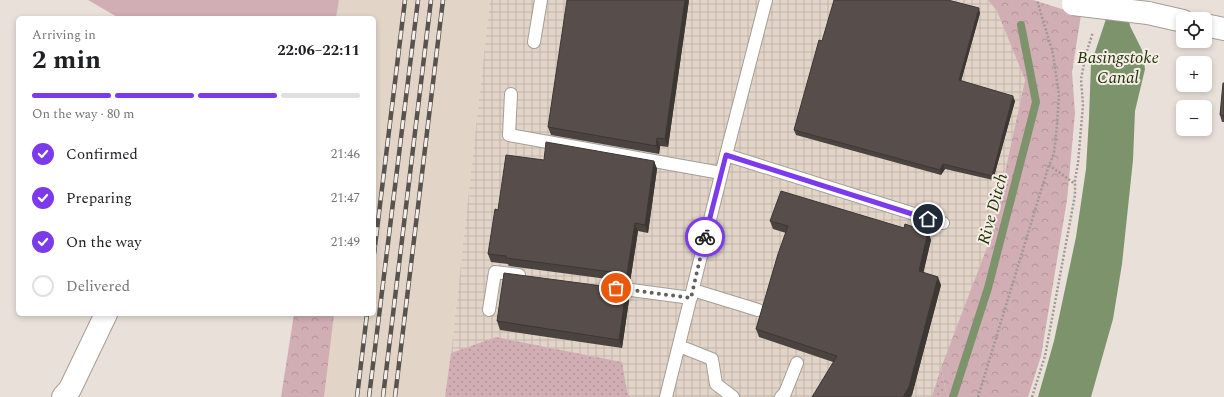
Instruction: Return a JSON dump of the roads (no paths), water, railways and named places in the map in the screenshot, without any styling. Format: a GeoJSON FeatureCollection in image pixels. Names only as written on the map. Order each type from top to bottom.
{"type":"FeatureCollection","features":[{"type":"Feature","properties":{"kind":"street"},"geometry":{"type":"LineString","coordinates":[[1068,2],[1148,13],[1176,19]]}},
{"type":"Feature","properties":{"kind":"street"},"geometry":{"type":"LineString","coordinates":[[1212,26],[1224,29]]}},
{"type":"Feature","properties":{"kind":"street"},"geometry":{"type":"LineString","coordinates":[[63,397],[70,389],[105,316]]}},
{"type":"Feature","properties":{"kind":"lane"},"geometry":{"type":"LineString","coordinates":[[534,42],[541,0]]}},
{"type":"Feature","properties":{"kind":"lane"},"geometry":{"type":"LineString","coordinates":[[666,397],[721,173],[766,0]]}},
{"type":"Feature","properties":{"kind":"lane"},"geometry":{"type":"LineString","coordinates":[[511,94],[509,135],[721,173]]}},
{"type":"Feature","properties":{"kind":"lane"},"geometry":{"type":"LineString","coordinates":[[726,155],[943,223]]}},
{"type":"Feature","properties":{"kind":"lane"},"geometry":{"type":"LineString","coordinates":[[489,310],[495,272],[534,277]]}},
{"type":"Feature","properties":{"kind":"lane"},"geometry":{"type":"LineString","coordinates":[[597,286],[692,294],[758,310]]}},
{"type":"Feature","properties":{"kind":"lane"},"geometry":{"type":"LineString","coordinates":[[679,346],[712,359],[716,384],[733,397]]}},
{"type":"Feature","properties":{"kind":"lane"},"geometry":{"type":"LineString","coordinates":[[781,397],[785,393],[797,363]]}},
{"type":"Feature","properties":{"kind":"water","name":"Basingstoke Canal"},"geometry":{"type":"Polygon","coordinates":[[[1109,10],[1127,11],[1130,26],[1142,50],[1145,69],[1135,111],[1133,160],[1122,264],[1113,319],[1091,397],[1038,397],[1054,341],[1076,237],[1086,169],[1091,64],[1109,10]]]}},
{"type":"Feature","properties":{"kind":"waterway","name":"Rive Ditch"},"geometry":{"type":"LineString","coordinates":[[953,397],[988,288],[1036,102],[1021,25]]}},
{"type":"Feature","properties":{"kind":"railway"},"geometry":{"type":"LineString","coordinates":[[376,238],[405,0]]}},
{"type":"Feature","properties":{"kind":"railway"},"geometry":{"type":"LineString","coordinates":[[369,397],[418,0]]}},
{"type":"Feature","properties":{"kind":"railway"},"geometry":{"type":"LineString","coordinates":[[383,397],[431,0]]}},
{"type":"Feature","properties":{"kind":"railway"},"geometry":{"type":"LineString","coordinates":[[395,397],[443,0]]}},
{"type":"Feature","properties":{"kind":"railway"},"geometry":{"type":"LineString","coordinates":[[357,397],[367,316]]}}]}
